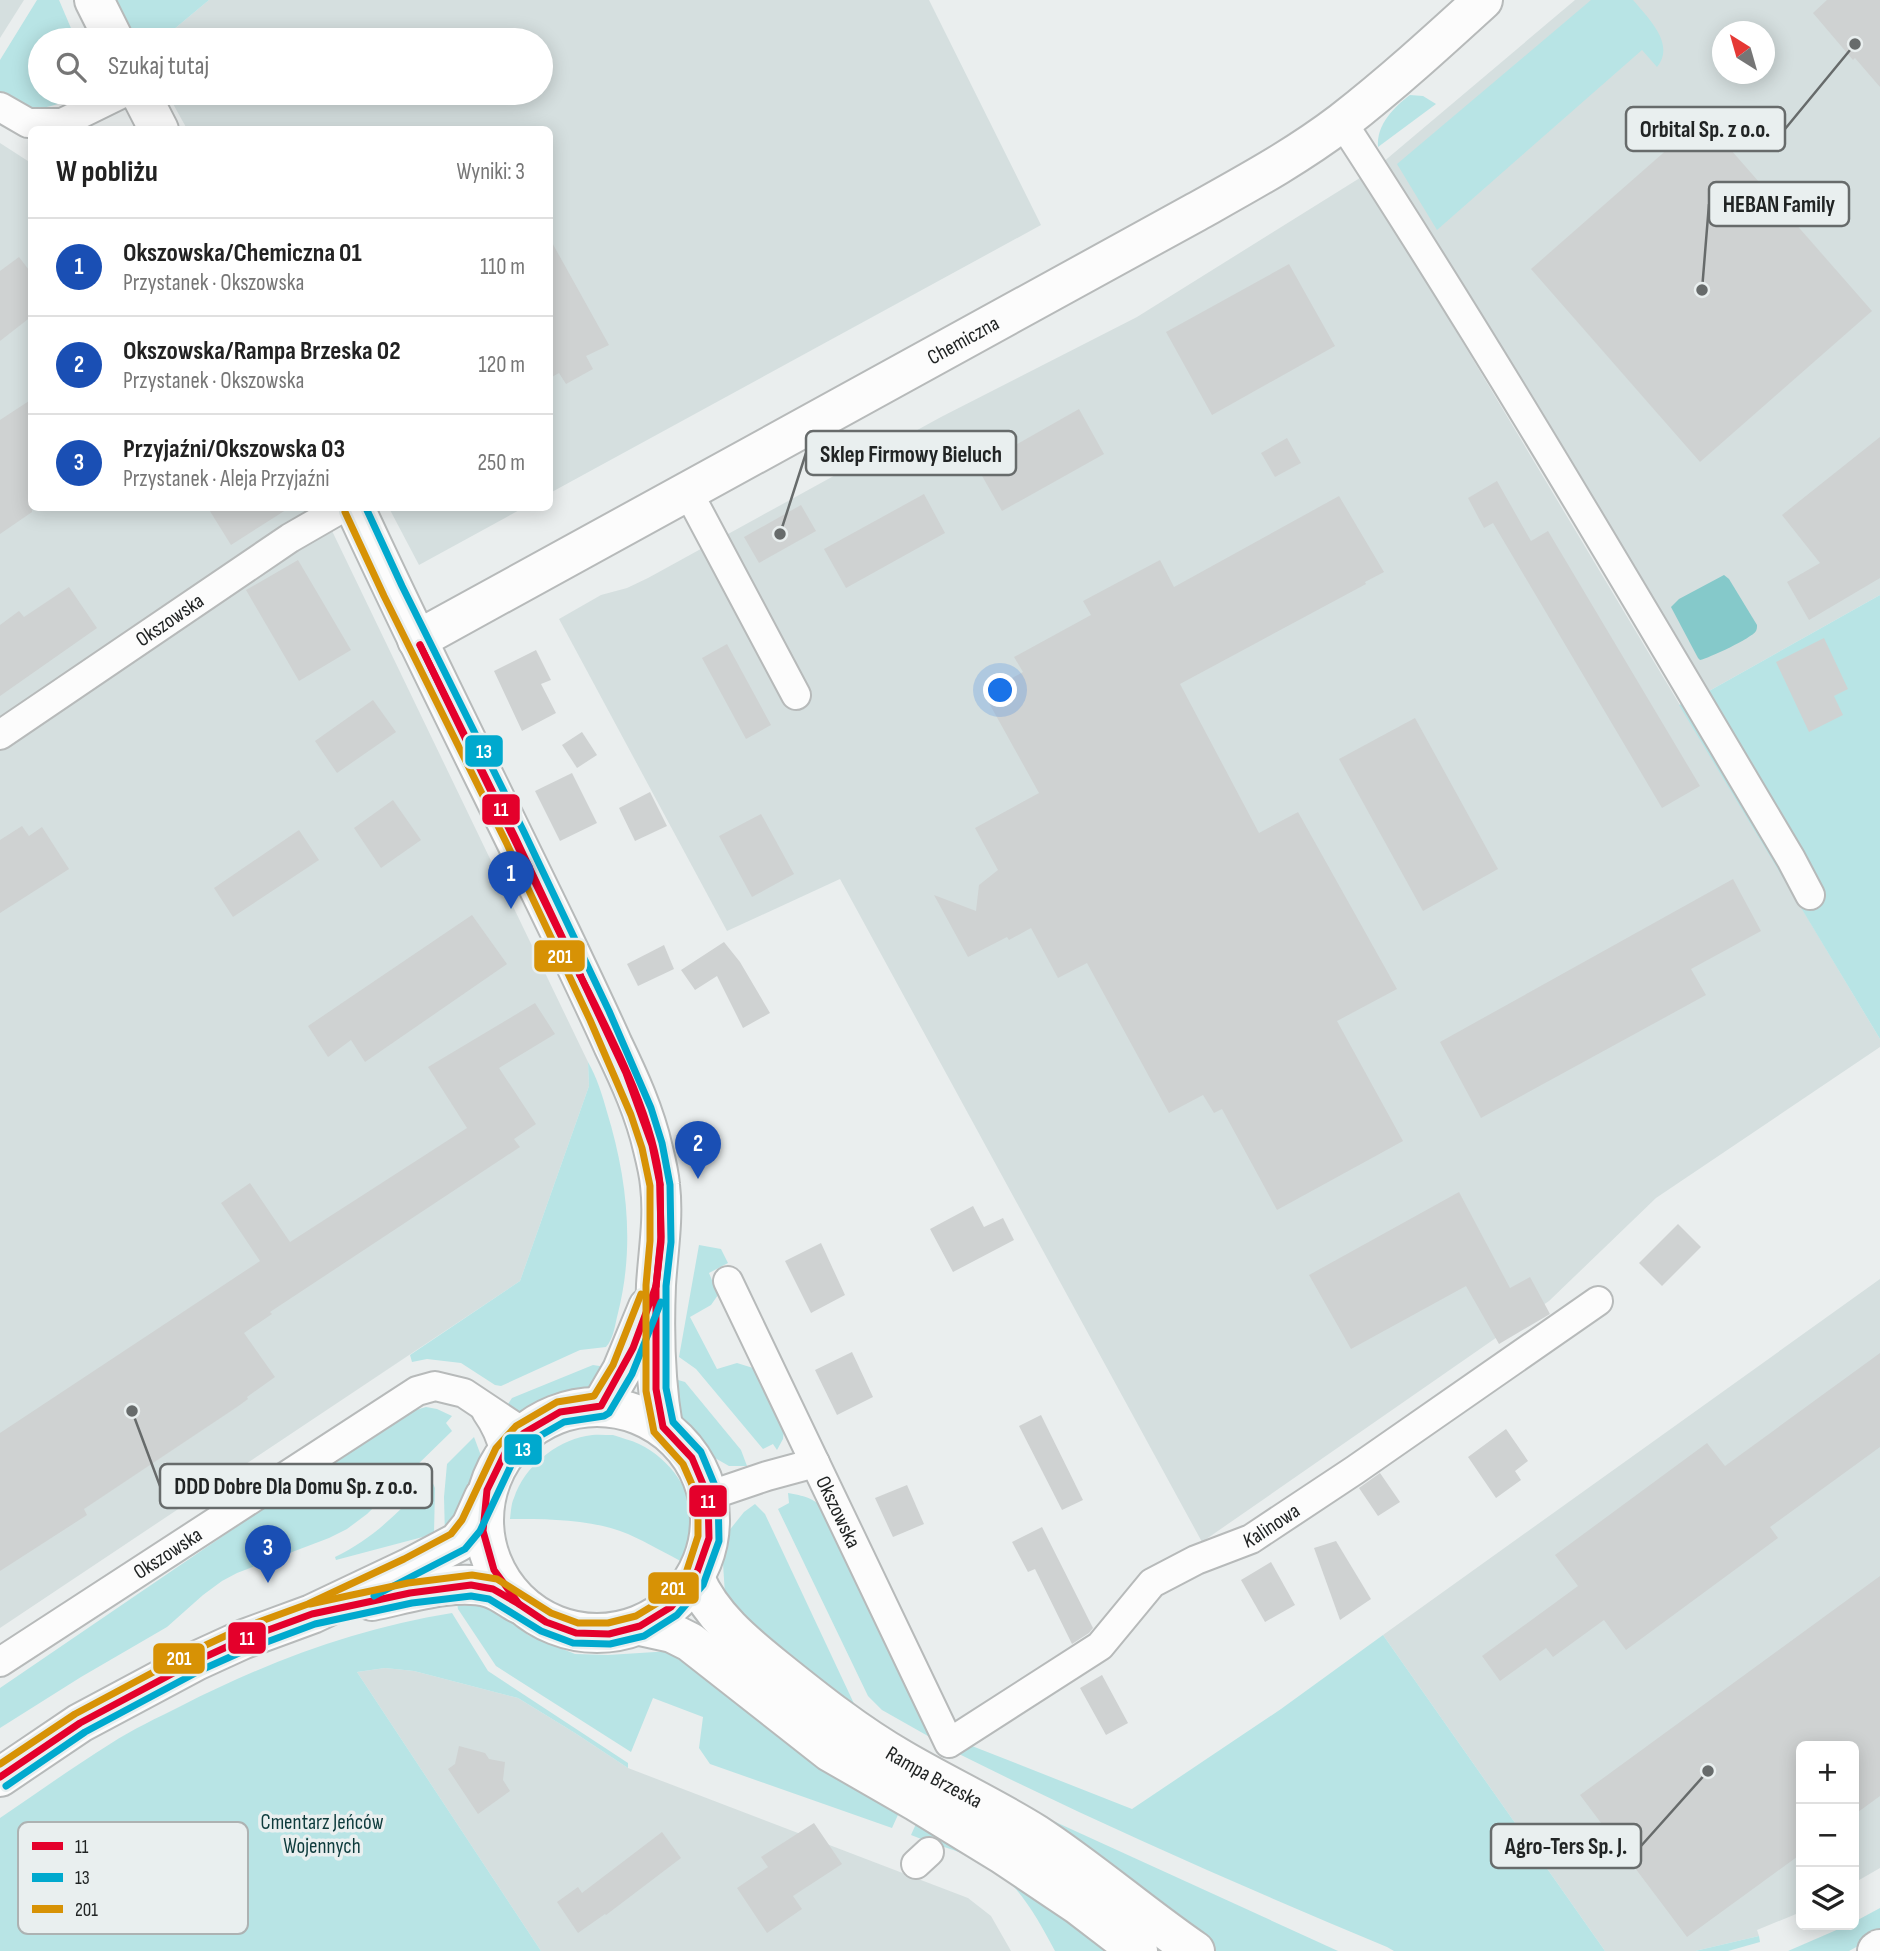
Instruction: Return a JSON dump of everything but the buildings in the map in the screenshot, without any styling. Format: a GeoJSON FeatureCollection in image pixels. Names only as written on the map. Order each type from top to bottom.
{"type":"FeatureCollection","features":[{"type":"Feature","properties":{"kind":"main road"},"geometry":{"type":"LineString","coordinates":[[94,0],[108,28]]}},
{"type":"Feature","properties":{"kind":"main road","name":"Chemiczna"},"geometry":{"type":"LineString","coordinates":[[417,640],[1196,212],[1301,151],[1342,122],[1415,62],[1483,0]]}},
{"type":"Feature","properties":{"kind":"main road"},"geometry":{"type":"LineString","coordinates":[[146,105],[157,126]]}},
{"type":"Feature","properties":{"kind":"main road"},"geometry":{"type":"LineString","coordinates":[[356,511],[600,1016],[641,1111],[652,1145],[660,1185],[661,1242],[656,1284],[656,1389],[663,1427]]}},
{"type":"Feature","properties":{"kind":"main road"},"geometry":{"type":"LineString","coordinates":[[601,1406],[622,1370],[656,1284]]}},
{"type":"Feature","properties":{"kind":"main road"},"geometry":{"type":"LineString","coordinates":[[0,1777],[80,1723],[185,1666],[244,1639],[312,1614],[457,1542],[471,1526],[487,1490],[514,1443],[560,1412],[601,1406],[633,1412],[663,1427],[692,1458],[708,1496],[709,1538],[695,1578],[671,1607],[640,1626],[608,1634],[576,1633],[546,1622],[493,1589],[471,1585],[410,1593],[312,1614]]}},
{"type":"Feature","properties":{"kind":"main road"},"geometry":{"type":"LineString","coordinates":[[487,1490],[483,1531],[494,1570],[519,1604]]}},
{"type":"Feature","properties":{"kind":"main road","name":"Rampa Brzeska"},"geometry":{"type":"LineString","coordinates":[[695,1578],[716,1614],[746,1644],[831,1714],[899,1758],[1035,1834],[1195,1951]]}},
{"type":"Feature","properties":{"kind":"main road","name":"Rampa Brzeska"},"geometry":{"type":"LineString","coordinates":[[640,1626],[672,1633],[690,1642],[830,1752],[1002,1854],[1078,1905],[1138,1951]]}},
{"type":"Feature","properties":{"kind":"street"},"geometry":{"type":"LineString","coordinates":[[0,107],[28,123],[62,122],[98,105]]}},
{"type":"Feature","properties":{"kind":"street"},"geometry":{"type":"LineString","coordinates":[[1342,122],[1424,248],[1525,413],[1810,895]]}},
{"type":"Feature","properties":{"kind":"street"},"geometry":{"type":"LineString","coordinates":[[688,492],[796,695]]}},
{"type":"Feature","properties":{"kind":"street","name":"Okszowska"},"geometry":{"type":"LineString","coordinates":[[0,735],[290,538],[337,511]]}},
{"type":"Feature","properties":{"kind":"street","name":"Okszowska"},"geometry":{"type":"LineString","coordinates":[[728,1281],[949,1743]]}},
{"type":"Feature","properties":{"kind":"street","name":"Kalinowa"},"geometry":{"type":"LineString","coordinates":[[949,1743],[1100,1646],[1152,1583],[1196,1560],[1251,1539],[1598,1301]]}},
{"type":"Feature","properties":{"kind":"street","name":"Okszowska"},"geometry":{"type":"LineString","coordinates":[[0,1662],[417,1391],[435,1386],[464,1393],[482,1406],[514,1443]]}},
{"type":"Feature","properties":{"kind":"street"},"geometry":{"type":"LineString","coordinates":[[708,1496],[815,1462]]}},
{"type":"Feature","properties":{"kind":"shaded area"},"geometry":{"type":"Polygon","coordinates":[[[0,0],[24,0],[0,38],[0,0]]]}},
{"type":"Feature","properties":{"kind":"shaded area"},"geometry":{"type":"Polygon","coordinates":[[[209,0],[929,0],[1041,225],[553,491],[553,126],[185,126],[174,105],[553,105],[553,28],[175,28],[209,0]]]}},
{"type":"Feature","properties":{"kind":"shaded area"},"geometry":{"type":"Polygon","coordinates":[[[1575,0],[1880,0],[1880,595],[1702,695],[1382,163],[1575,0]]]}},
{"type":"Feature","properties":{"kind":"shaded area"},"geometry":{"type":"Polygon","coordinates":[[[0,143],[28,161],[28,511],[322,511],[588,1062],[589,1086],[520,1281],[0,1628],[0,143]]]}},
{"type":"Feature","properties":{"kind":"shaded area"},"geometry":{"type":"Polygon","coordinates":[[[1363,176],[1880,1039],[1880,1047],[1656,1198],[1549,1301],[1202,1542],[840,879],[727,931],[559,619],[601,595],[627,588],[648,578],[941,417],[1137,317],[1363,176]]]}},
{"type":"Feature","properties":{"kind":"shaded area"},"geometry":{"type":"Polygon","coordinates":[[[391,511],[518,511],[419,565],[391,511]]]}},
{"type":"Feature","properties":{"kind":"shaded area"},"geometry":{"type":"Polygon","coordinates":[[[1724,575],[1757,625],[1757,630],[1739,643],[1700,660],[1671,607],[1679,599],[1724,575]]]}},
{"type":"Feature","properties":{"kind":"shaded area"},"geometry":{"type":"Polygon","coordinates":[[[1880,1279],[1880,1868],[1859,1880],[1859,1741],[1796,1741],[1796,1914],[1757,1930],[1759,1936],[1695,1951],[1605,1951],[1383,1635],[1880,1279]]]}},
{"type":"Feature","properties":{"kind":"shaded area"},"geometry":{"type":"Polygon","coordinates":[[[385,1668],[414,1671],[518,1698],[628,1768],[968,1898],[991,1916],[1011,1951],[541,1951],[357,1672],[385,1668]]]}},
{"type":"Feature","properties":{"kind":"green space"},"geometry":{"type":"Polygon","coordinates":[[[37,0],[59,0],[71,28],[28,28],[28,105],[54,105],[28,109],[0,100],[0,60],[37,0]]]}},
{"type":"Feature","properties":{"kind":"green space"},"geometry":{"type":"Polygon","coordinates":[[[111,0],[209,0],[175,28],[129,28],[111,0]]]}},
{"type":"Feature","properties":{"kind":"green space"},"geometry":{"type":"Polygon","coordinates":[[[1591,0],[1633,0],[1662,40],[1662,58],[1657,67],[1642,50],[1437,230],[1397,164],[1591,0]]]}},
{"type":"Feature","properties":{"kind":"green space"},"geometry":{"type":"Polygon","coordinates":[[[1410,95],[1423,96],[1436,104],[1378,147],[1383,124],[1392,111],[1410,95]]]}},
{"type":"Feature","properties":{"kind":"green space"},"geometry":{"type":"Polygon","coordinates":[[[1880,595],[1880,1039],[1679,705],[1702,695],[1880,595]]]}},
{"type":"Feature","properties":{"kind":"green space"},"geometry":{"type":"Polygon","coordinates":[[[588,1062],[599,1086],[614,1137],[624,1186],[626,1212],[623,1288],[609,1343],[606,1347],[580,1350],[501,1386],[495,1385],[461,1363],[427,1359],[412,1362],[410,1355],[520,1281],[589,1086],[588,1062]]]}},
{"type":"Feature","properties":{"kind":"green space"},"geometry":{"type":"Polygon","coordinates":[[[699,1245],[721,1249],[728,1263],[709,1273],[718,1295],[711,1305],[690,1317],[717,1369],[737,1363],[753,1368],[768,1392],[784,1428],[783,1439],[777,1450],[773,1444],[763,1449],[696,1369],[679,1357],[699,1245]]]}},
{"type":"Feature","properties":{"kind":"green space"},"geometry":{"type":"Polygon","coordinates":[[[593,1365],[606,1367],[592,1392],[527,1414],[506,1407],[512,1398],[593,1365]]]}},
{"type":"Feature","properties":{"kind":"green space"},"geometry":{"type":"Polygon","coordinates":[[[668,1377],[685,1382],[741,1450],[747,1466],[729,1466],[708,1454],[678,1419],[668,1377]]]}},
{"type":"Feature","properties":{"kind":"green space"},"geometry":{"type":"Polygon","coordinates":[[[426,1407],[452,1416],[446,1423],[452,1431],[367,1514],[329,1538],[222,1581],[167,1627],[0,1728],[0,1688],[396,1418],[426,1407]]]}},
{"type":"Feature","properties":{"kind":"green space"},"geometry":{"type":"Polygon","coordinates":[[[592,1435],[613,1435],[652,1452],[674,1472],[682,1485],[689,1498],[694,1528],[686,1564],[628,1534],[600,1525],[510,1519],[512,1503],[519,1487],[525,1476],[542,1458],[574,1439],[592,1435]]]}},
{"type":"Feature","properties":{"kind":"green space"},"geometry":{"type":"Polygon","coordinates":[[[474,1437],[483,1461],[482,1480],[445,1537],[447,1464],[474,1437]]]}},
{"type":"Feature","properties":{"kind":"green space"},"geometry":{"type":"Polygon","coordinates":[[[431,1479],[435,1488],[434,1534],[336,1560],[335,1557],[363,1541],[386,1522],[431,1479]]]}},
{"type":"Feature","properties":{"kind":"green space"},"geometry":{"type":"Polygon","coordinates":[[[788,1493],[812,1500],[824,1510],[935,1740],[882,1710],[868,1696],[778,1509],[789,1503],[788,1493]]]}},
{"type":"Feature","properties":{"kind":"green space"},"geometry":{"type":"Polygon","coordinates":[[[755,1504],[765,1514],[857,1710],[768,1651],[725,1595],[723,1563],[728,1532],[744,1512],[755,1504]]]}},
{"type":"Feature","properties":{"kind":"green space"},"geometry":{"type":"Polygon","coordinates":[[[456,1596],[482,1600],[528,1635],[575,1654],[671,1651],[902,1806],[892,1828],[710,1764],[699,1748],[703,1717],[653,1698],[631,1752],[496,1666],[458,1609],[456,1596]]]}},
{"type":"Feature","properties":{"kind":"green space","name":"Cmentarz Jeńców Wojennych"},"geometry":{"type":"Polygon","coordinates":[[[452,1613],[488,1671],[628,1763],[628,1768],[518,1698],[414,1671],[385,1668],[357,1672],[541,1951],[0,1951],[0,1818],[127,1733],[213,1690],[279,1661],[347,1637],[452,1613]]]}},
{"type":"Feature","properties":{"kind":"green space"},"geometry":{"type":"Polygon","coordinates":[[[1383,1635],[1605,1951],[1394,1951],[1172,1854],[959,1754],[972,1746],[1132,1809],[1281,1709],[1383,1635]]]}},
{"type":"Feature","properties":{"kind":"green space"},"geometry":{"type":"Polygon","coordinates":[[[1005,1799],[1338,1951],[1212,1951],[1005,1799]]]}},
{"type":"Feature","properties":{"kind":"green space"},"geometry":{"type":"Polygon","coordinates":[[[920,1815],[1125,1951],[1055,1951],[1024,1899],[1003,1876],[978,1860],[911,1835],[920,1815]]]}},
{"type":"Feature","properties":{"kind":"green space"},"geometry":{"type":"Polygon","coordinates":[[[1880,1908],[1880,1934],[1849,1951],[1788,1951],[1836,1930],[1859,1930],[1859,1919],[1880,1908]]]}},
{"type":"Feature","properties":{"kind":"green space"},"geometry":{"type":"Polygon","coordinates":[[[1759,1936],[1760,1942],[1728,1951],[1695,1951],[1759,1936]]]}},
{"type":"Feature","properties":{"kind":"transit line","name":"13"},"geometry":{"type":"LineString","coordinates":[[6,1786],[85,1732],[201,1670],[315,1624],[412,1603],[471,1596],[489,1599],[541,1631],[573,1643],[610,1644],[644,1636],[677,1615],[703,1585],[719,1541],[718,1493],[701,1452],[673,1422],[666,1388],[666,1286],[671,1242],[670,1185],[662,1143],[651,1108],[609,1011],[524,832],[367,511]]}},
{"type":"Feature","properties":{"kind":"transit line","name":"201"},"geometry":{"type":"LineString","coordinates":[[310,1604],[408,1583],[472,1575],[497,1579],[551,1613],[578,1623],[608,1623],[636,1616],[664,1599],[686,1573],[698,1536],[698,1498],[683,1464],[654,1432],[646,1391],[650,1186],[631,1115],[590,1020],[506,842],[345,512]]}},
{"type":"Feature","properties":{"kind":"transit line","name":"11"},"geometry":{"type":"LineString","coordinates":[[420,645],[580,975]]}},
{"type":"Feature","properties":{"kind":"transit line","name":"11"},"geometry":{"type":"LineString","coordinates":[[420,645],[580,975]]}},
{"type":"Feature","properties":{"kind":"transit line","name":"11"},"geometry":{"type":"LineString","coordinates":[[580,975],[640,1104],[656,1158],[660,1184]]}},
{"type":"Feature","properties":{"kind":"transit line","name":"11"},"geometry":{"type":"LineString","coordinates":[[580,975],[626,1073],[652,1145],[660,1184]]}},
{"type":"Feature","properties":{"kind":"transit line","name":"11"},"geometry":{"type":"LineString","coordinates":[[656,1286],[661,1242],[660,1186]]}},
{"type":"Feature","properties":{"kind":"transit line","name":"11"},"geometry":{"type":"LineString","coordinates":[[656,1286],[661,1237],[660,1186]]}},
{"type":"Feature","properties":{"kind":"transit line","name":"11"},"geometry":{"type":"LineString","coordinates":[[656,1286],[656,1389],[663,1427],[692,1458],[708,1496],[709,1538],[695,1578],[671,1607],[640,1626],[609,1634],[576,1633],[546,1622],[519,1604],[494,1570],[483,1531],[487,1490],[505,1453],[524,1433],[560,1412],[601,1406],[633,1348],[656,1286]]}},
{"type":"Feature","properties":{"kind":"transit line","name":"201"},"geometry":{"type":"LineString","coordinates":[[0,1764],[75,1714],[191,1652],[240,1629],[308,1604],[451,1534],[462,1520],[496,1448],[516,1426],[557,1402],[594,1396],[613,1365],[641,1294]]}},
{"type":"Feature","properties":{"kind":"transit line","name":"13"},"geometry":{"type":"LineString","coordinates":[[374,1596],[465,1549],[480,1531],[514,1459],[531,1441],[564,1422],[609,1413],[632,1374],[661,1302]]}},
{"type":"Feature","properties":{"kind":"transit line","name":"11"},"geometry":{"type":"LineString","coordinates":[[0,1777],[80,1723],[196,1661],[244,1639],[312,1614],[410,1593],[471,1585],[493,1589],[519,1604]]}},
{"type":"Feature","properties":{"kind":"place","name":"Orbital Sp. z o.o."},"geometry":{"type":"Point","coordinates":[1855,44]}},
{"type":"Feature","properties":{"kind":"place","name":"HEBAN Family"},"geometry":{"type":"Point","coordinates":[1702,290]}},
{"type":"Feature","properties":{"kind":"place","name":"Sklep Firmowy Bieluch"},"geometry":{"type":"Point","coordinates":[780,534]}},
{"type":"Feature","properties":{"kind":"place","name":"Okszowska/Chemiczna 01"},"geometry":{"type":"Point","coordinates":[511,909]}},
{"type":"Feature","properties":{"kind":"place","name":"Okszowska/Rampa Brzeska 02"},"geometry":{"type":"Point","coordinates":[698,1179]}},
{"type":"Feature","properties":{"kind":"place","name":"DDD Dobre Dla Domu Sp. z o.o."},"geometry":{"type":"Point","coordinates":[132,1411]}},
{"type":"Feature","properties":{"kind":"place","name":"Przyjaźni/Okszowska 03"},"geometry":{"type":"Point","coordinates":[268,1583]}},
{"type":"Feature","properties":{"kind":"place","name":"Agro-Ters Sp. J."},"geometry":{"type":"Point","coordinates":[1708,1771]}}]}
